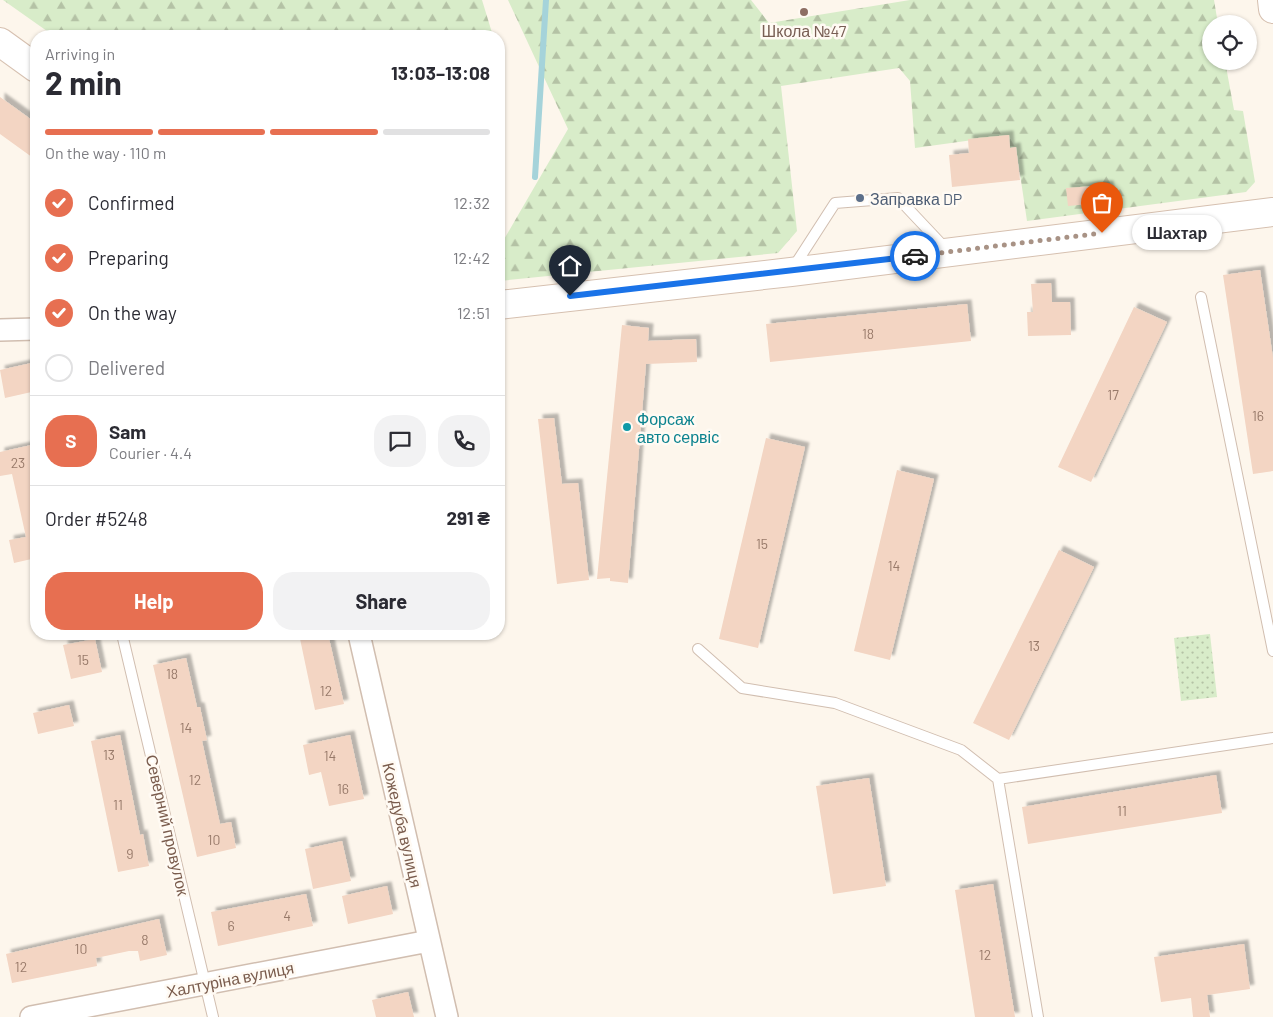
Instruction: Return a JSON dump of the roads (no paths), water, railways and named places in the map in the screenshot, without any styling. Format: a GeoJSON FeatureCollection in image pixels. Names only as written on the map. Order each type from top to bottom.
{"type":"FeatureCollection","features":[{"type":"Feature","properties":{"kind":"street"},"geometry":{"type":"LineString","coordinates":[[1272,0],[1273,9]]}},
{"type":"Feature","properties":{"kind":"street"},"geometry":{"type":"LineString","coordinates":[[0,42],[30,64]]}},
{"type":"Feature","properties":{"kind":"street"},"geometry":{"type":"LineString","coordinates":[[505,304],[791,272],[1273,212]]}},
{"type":"Feature","properties":{"kind":"street"},"geometry":{"type":"LineString","coordinates":[[0,330],[30,328]]}},
{"type":"Feature","properties":{"kind":"street","name":"Кожедуба вулиця"},"geometry":{"type":"LineString","coordinates":[[360,640],[447,1017]]}},
{"type":"Feature","properties":{"kind":"street","name":"Халтуріна вулиця"},"geometry":{"type":"LineString","coordinates":[[31,1017],[429,941]]}},
{"type":"Feature","properties":{"kind":"lane"},"geometry":{"type":"LineString","coordinates":[[791,272],[836,203],[898,198],[948,252]]}},
{"type":"Feature","properties":{"kind":"lane"},"geometry":{"type":"LineString","coordinates":[[1201,297],[1273,651]]}},
{"type":"Feature","properties":{"kind":"lane","name":"Северний провулок"},"geometry":{"type":"LineString","coordinates":[[123,640],[213,1017]]}},
{"type":"Feature","properties":{"kind":"lane"},"geometry":{"type":"LineString","coordinates":[[698,649],[742,688],[835,703],[961,750],[998,778],[1038,1017]]}},
{"type":"Feature","properties":{"kind":"lane"},"geometry":{"type":"LineString","coordinates":[[998,778],[1273,738]]}},
{"type":"Feature","properties":{"kind":"waterway"},"geometry":{"type":"LineString","coordinates":[[535,177],[546,0]]}},
{"type":"Feature","properties":{"kind":"place","name":"Школа №47"},"geometry":{"type":"Point","coordinates":[804,12]}},
{"type":"Feature","properties":{"kind":"place","name":"Заправка DP"},"geometry":{"type":"Point","coordinates":[860,198]}},
{"type":"Feature","properties":{"kind":"place","name":"Шахтар"},"geometry":{"type":"Point","coordinates":[1102,233]}},
{"type":"Feature","properties":{"kind":"place","name":"Форсаж авто сервіс"},"geometry":{"type":"Point","coordinates":[627,427]}}]}
